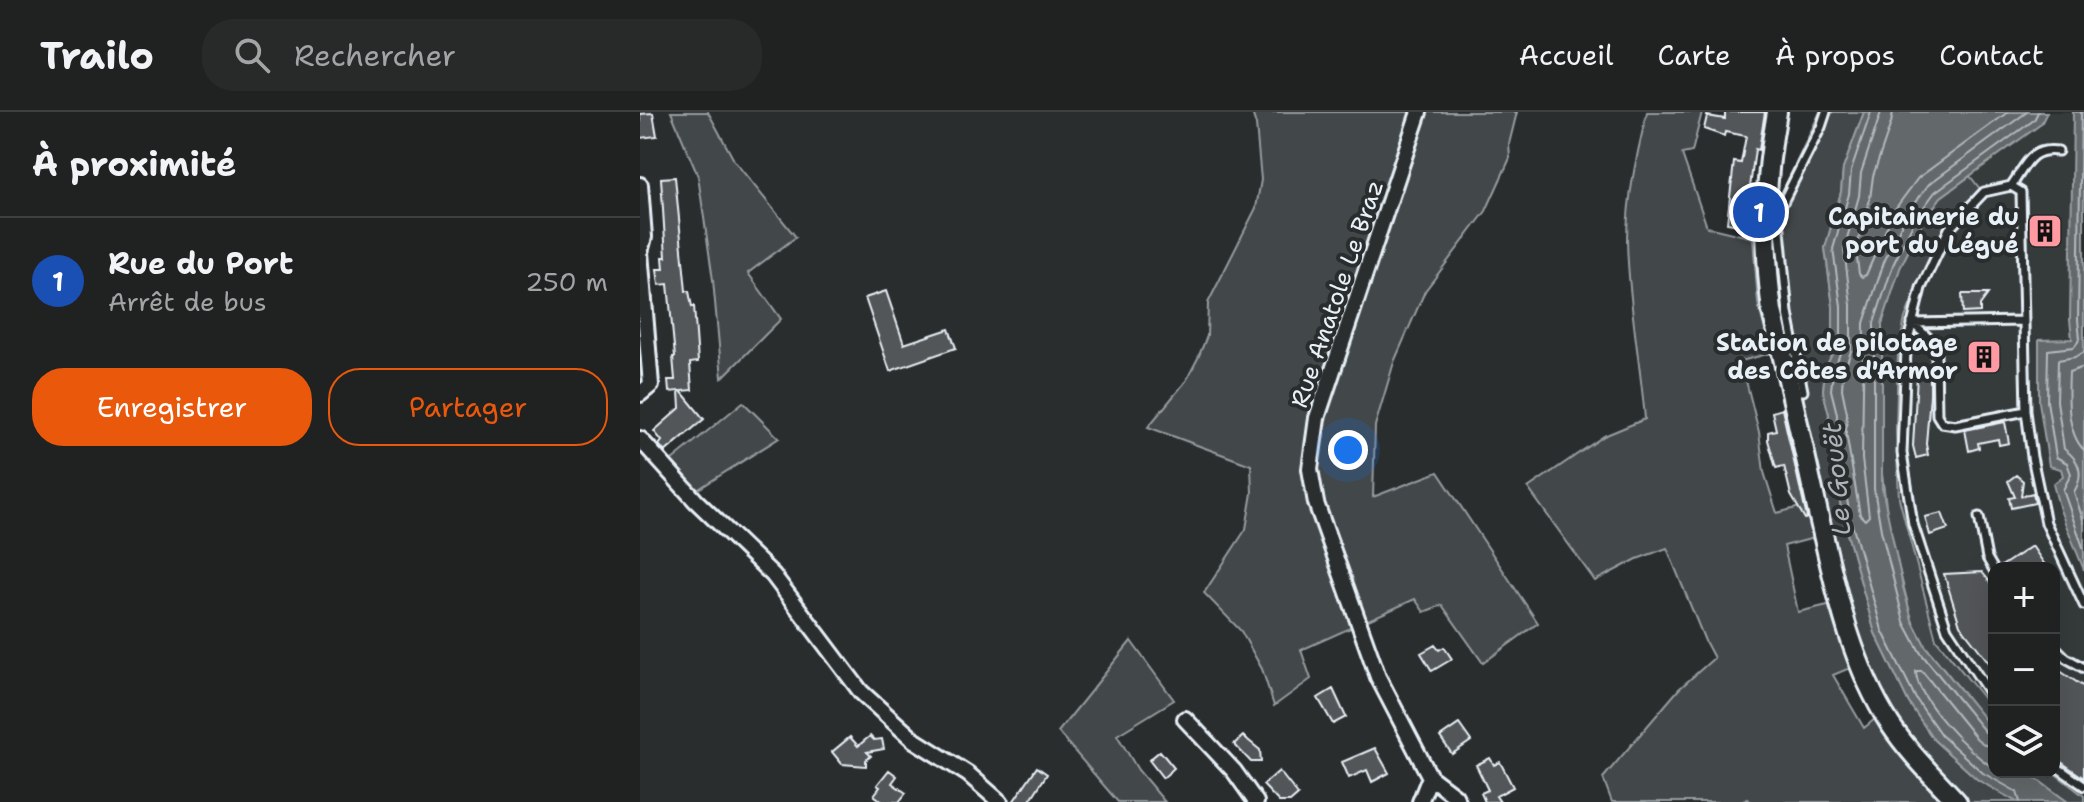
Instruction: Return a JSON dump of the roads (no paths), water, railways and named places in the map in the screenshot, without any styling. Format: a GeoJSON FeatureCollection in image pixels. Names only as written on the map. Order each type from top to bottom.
{"type":"FeatureCollection","features":[{"type":"Feature","properties":{"kind":"street","name":"Rue Anatole Le Braz"},"geometry":{"type":"LineString","coordinates":[[1419,112],[1317,418],[1310,469],[1316,503],[1378,677],[1430,777]]}},
{"type":"Feature","properties":{"kind":"street"},"geometry":{"type":"LineString","coordinates":[[1777,112],[1764,214],[1772,311],[1837,593],[1852,644],[1890,723],[1912,754],[1957,802]]}},
{"type":"Feature","properties":{"kind":"street"},"geometry":{"type":"LineString","coordinates":[[640,185],[644,237],[640,252],[651,385],[640,394]]}},
{"type":"Feature","properties":{"kind":"street"},"geometry":{"type":"LineString","coordinates":[[640,439],[773,575],[861,692],[914,740],[968,774],[1000,802]]}},
{"type":"Feature","properties":{"kind":"street"},"geometry":{"type":"LineString","coordinates":[[1185,719],[1234,771],[1256,802]]}},
{"type":"Feature","properties":{"kind":"street"},"geometry":{"type":"LineString","coordinates":[[1420,802],[1430,777],[1455,796],[1458,802]]}},
{"type":"Feature","properties":{"kind":"lane"},"geometry":{"type":"LineString","coordinates":[[1803,391],[1788,313],[1779,220],[1780,208],[1815,141],[1826,112]]}},
{"type":"Feature","properties":{"kind":"lane"},"geometry":{"type":"LineString","coordinates":[[2011,186],[2033,153],[2045,149],[2058,151]]}},
{"type":"Feature","properties":{"kind":"lane"},"geometry":{"type":"LineString","coordinates":[[1988,691],[1947,629],[1913,524],[1902,453],[1906,349],[1921,288],[1949,229],[1984,192],[2011,186],[2021,192],[2026,411],[2032,457],[2046,523],[2084,605]]}},
{"type":"Feature","properties":{"kind":"lane"},"geometry":{"type":"LineString","coordinates":[[1912,323],[2024,321]]}},
{"type":"Feature","properties":{"kind":"lane"},"geometry":{"type":"LineString","coordinates":[[1912,323],[1932,341],[1936,355],[1937,415],[1942,423],[1955,425],[2026,411]]}},
{"type":"Feature","properties":{"kind":"lane"},"geometry":{"type":"LineString","coordinates":[[1979,517],[1989,562]]}},
{"type":"Feature","properties":{"kind":"lane"},"geometry":{"type":"LineString","coordinates":[[2060,652],[2084,668]]}},
{"type":"Feature","properties":{"kind":"lane"},"geometry":{"type":"LineString","coordinates":[[2060,769],[2084,786]]}},
{"type":"Feature","properties":{"kind":"water","name":"Le Gouët"},"geometry":{"type":"Polygon","coordinates":[[[1864,112],[2047,112],[2041,124],[1941,197],[1922,223],[1900,268],[1882,324],[1882,488],[1912,620],[1926,647],[1988,724],[1988,778],[2035,778],[2068,802],[2017,802],[1978,780],[1934,740],[1909,703],[1875,633],[1843,519],[1823,391],[1825,369],[1833,352],[1833,306],[1825,248],[1841,192],[1843,169],[1864,112]]]}},
{"type":"Feature","properties":{"kind":"water"},"geometry":{"type":"Polygon","coordinates":[[[2073,112],[2084,112],[2084,570],[2053,484],[2063,476],[2061,469],[2049,466],[2039,402],[2039,340],[2072,339],[2073,112]]]}},
{"type":"Feature","properties":{"kind":"place","name":"Rue du Port"},"geometry":{"type":"Point","coordinates":[1759,212]}},
{"type":"Feature","properties":{"kind":"place","name":"Capitainerie du port du Légué"},"geometry":{"type":"Point","coordinates":[2045,231]}},
{"type":"Feature","properties":{"kind":"place","name":"Station de pilotage des Côtes d'Armor"},"geometry":{"type":"Point","coordinates":[1984,357]}}]}
